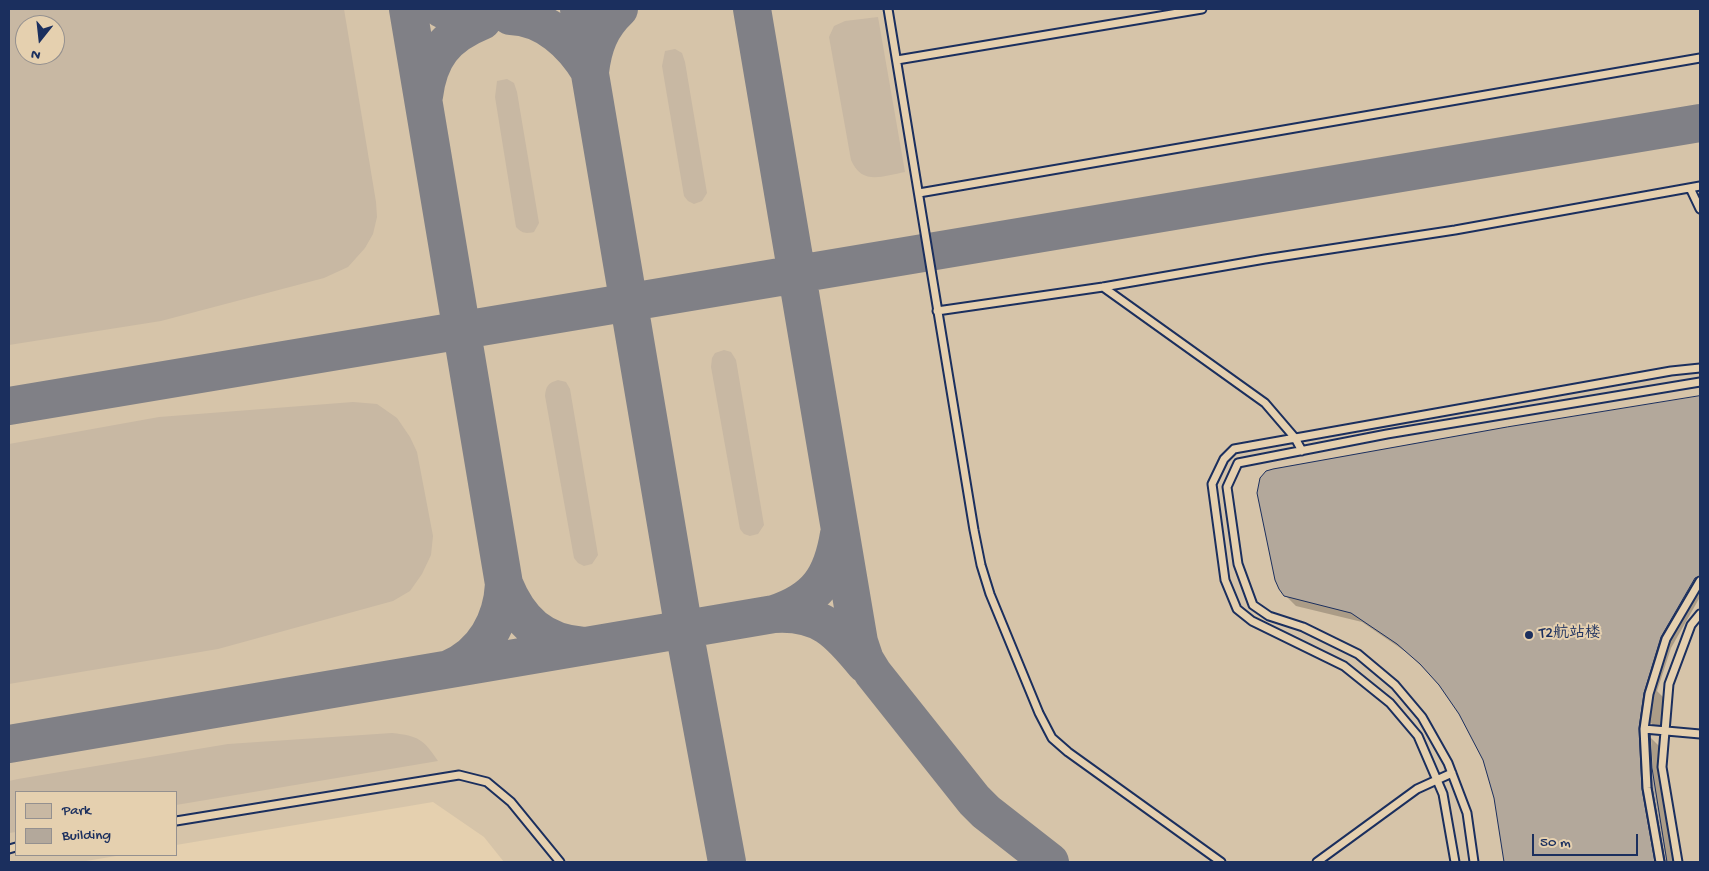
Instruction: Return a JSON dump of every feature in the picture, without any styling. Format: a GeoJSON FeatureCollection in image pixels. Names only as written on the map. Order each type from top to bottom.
{"type":"FeatureCollection","features":[{"type":"Feature","properties":{"kind":"lane"},"geometry":{"type":"LineString","coordinates":[[888,9],[920,193],[937,312],[974,530],[981,565],[990,594],[1052,738],[1068,752],[1221,862]]}},
{"type":"Feature","properties":{"kind":"lane"},"geometry":{"type":"LineString","coordinates":[[897,60],[1202,9]]}},
{"type":"Feature","properties":{"kind":"lane"},"geometry":{"type":"LineString","coordinates":[[920,193],[1700,58]]}},
{"type":"Feature","properties":{"kind":"lane"},"geometry":{"type":"LineString","coordinates":[[937,312],[1455,230],[1700,186]]}},
{"type":"Feature","properties":{"kind":"lane"},"geometry":{"type":"LineString","coordinates":[[1690,188],[1700,209]]}},
{"type":"Feature","properties":{"kind":"lane"},"geometry":{"type":"LineString","coordinates":[[1103,287],[1265,403],[1295,438],[1302,451]]}},
{"type":"Feature","properties":{"kind":"lane"},"geometry":{"type":"LineString","coordinates":[[1455,862],[1443,794],[1437,779],[1418,736],[1390,703],[1344,666],[1252,621],[1237,608],[1225,580],[1212,484],[1224,459],[1234,449],[1661,373],[1700,368]]}},
{"type":"Feature","properties":{"kind":"lane"},"geometry":{"type":"LineString","coordinates":[[1474,862],[1467,813],[1448,763],[1422,717],[1395,685],[1358,654],[1303,627],[1268,616],[1253,605],[1238,564],[1227,487],[1238,463],[1387,434],[1700,382]]}},
{"type":"Feature","properties":{"kind":"lane"},"geometry":{"type":"LineString","coordinates":[[1660,862],[1646,788],[1644,729],[1649,694],[1666,639],[1700,582]]}},
{"type":"Feature","properties":{"kind":"lane"},"geometry":{"type":"LineString","coordinates":[[1678,862],[1662,767],[1669,684],[1691,625],[1700,614]]}},
{"type":"Feature","properties":{"kind":"lane"},"geometry":{"type":"LineString","coordinates":[[1644,729],[1700,734]]}},
{"type":"Feature","properties":{"kind":"lane"},"geometry":{"type":"LineString","coordinates":[[1317,862],[1417,789],[1452,773]]}},
{"type":"Feature","properties":{"kind":"lane"},"geometry":{"type":"LineString","coordinates":[[178,821],[459,775],[486,782],[512,802],[560,862]]}},
{"type":"Feature","properties":{"kind":"shaded area"},"geometry":{"type":"Polygon","coordinates":[[[9,9],[1700,9],[1700,862],[504,862],[484,837],[433,802],[178,845],[178,791],[15,791],[15,856],[116,856],[80,862],[9,862],[9,9]]]}},
{"type":"Feature","properties":{"kind":"green space"},"geometry":{"type":"Polygon","coordinates":[[[9,9],[344,9],[376,202],[377,217],[373,234],[365,248],[348,267],[324,278],[161,321],[9,345],[9,9]]]}},
{"type":"Feature","properties":{"kind":"green space"},"geometry":{"type":"Polygon","coordinates":[[[878,17],[905,172],[874,177],[861,173],[851,160],[829,37],[834,26],[845,21],[878,17]]]}},
{"type":"Feature","properties":{"kind":"green space"},"geometry":{"type":"Polygon","coordinates":[[[675,49],[682,53],[685,62],[707,193],[702,201],[694,204],[684,196],[662,66],[665,51],[675,49]]]}},
{"type":"Feature","properties":{"kind":"green space"},"geometry":{"type":"Polygon","coordinates":[[[507,79],[514,83],[517,92],[539,223],[534,232],[531,233],[520,231],[516,227],[495,97],[497,81],[507,79]]]}},
{"type":"Feature","properties":{"kind":"green space"},"geometry":{"type":"Polygon","coordinates":[[[724,350],[731,352],[736,360],[764,525],[758,534],[750,536],[744,534],[740,529],[711,367],[712,358],[715,353],[724,350]]]}},
{"type":"Feature","properties":{"kind":"green space"},"geometry":{"type":"Polygon","coordinates":[[[558,380],[566,382],[570,389],[598,555],[592,564],[584,566],[574,558],[545,396],[548,385],[558,380]]]}},
{"type":"Feature","properties":{"kind":"green space"},"geometry":{"type":"Polygon","coordinates":[[[353,402],[377,404],[397,418],[410,437],[417,452],[433,536],[431,555],[422,574],[410,591],[393,601],[218,649],[9,684],[9,444],[159,417],[353,402]]]}},
{"type":"Feature","properties":{"kind":"green space"},"geometry":{"type":"Polygon","coordinates":[[[392,733],[414,737],[424,743],[438,761],[178,805],[178,791],[15,791],[15,832],[9,833],[9,781],[228,744],[392,733]]]}},
{"type":"Feature","properties":{"kind":"building","name":"T2航站楼"},"geometry":{"type":"Polygon","coordinates":[[[1700,396],[1700,576],[1695,578],[1661,637],[1644,693],[1639,728],[1642,789],[1655,862],[1504,862],[1494,798],[1483,760],[1459,714],[1439,685],[1420,664],[1397,644],[1351,613],[1284,596],[1279,589],[1275,580],[1257,493],[1260,478],[1266,471],[1273,469],[1507,427],[1700,396]]]}},
{"type":"Feature","properties":{"kind":"building"},"geometry":{"type":"Polygon","coordinates":[[[1650,735],[1652,768],[1667,862],[1665,862],[1652,787],[1650,735]]]}},
{"type":"Feature","properties":{"kind":"taxiway"},"geometry":{"type":"LineString","coordinates":[[408,9],[504,584]]}},
{"type":"Feature","properties":{"kind":"taxiway"},"geometry":{"type":"LineString","coordinates":[[424,96],[430,70],[441,50],[458,34],[482,21],[460,16],[442,9]]}},
{"type":"Feature","properties":{"kind":"taxiway"},"geometry":{"type":"LineString","coordinates":[[579,9],[684,630],[727,862]]}},
{"type":"Feature","properties":{"kind":"taxiway"},"geometry":{"type":"LineString","coordinates":[[510,16],[535,21],[557,34],[575,51],[590,72],[598,38],[612,16],[619,9]]}},
{"type":"Feature","properties":{"kind":"taxiway"},"geometry":{"type":"LineString","coordinates":[[752,9],[859,642],[865,660],[873,673],[974,800],[986,812],[1050,862]]}},
{"type":"Feature","properties":{"kind":"taxiway"},"geometry":{"type":"LineString","coordinates":[[9,406],[1700,123]]}},
{"type":"Feature","properties":{"kind":"taxiway"},"geometry":{"type":"LineString","coordinates":[[9,744],[774,614],[801,602],[820,585],[832,563],[839,534]]}},
{"type":"Feature","properties":{"kind":"taxiway"},"geometry":{"type":"LineString","coordinates":[[449,669],[472,655],[489,635],[499,611],[504,584],[517,609],[534,628],[556,640],[584,646]]}},
{"type":"Feature","properties":{"kind":"taxiway"},"geometry":{"type":"LineString","coordinates":[[774,614],[804,616],[827,626],[846,642],[865,664]]}},
{"type":"Feature","properties":{"kind":"place","name":"T2航站楼"},"geometry":{"type":"Point","coordinates":[1529,635]}}]}
